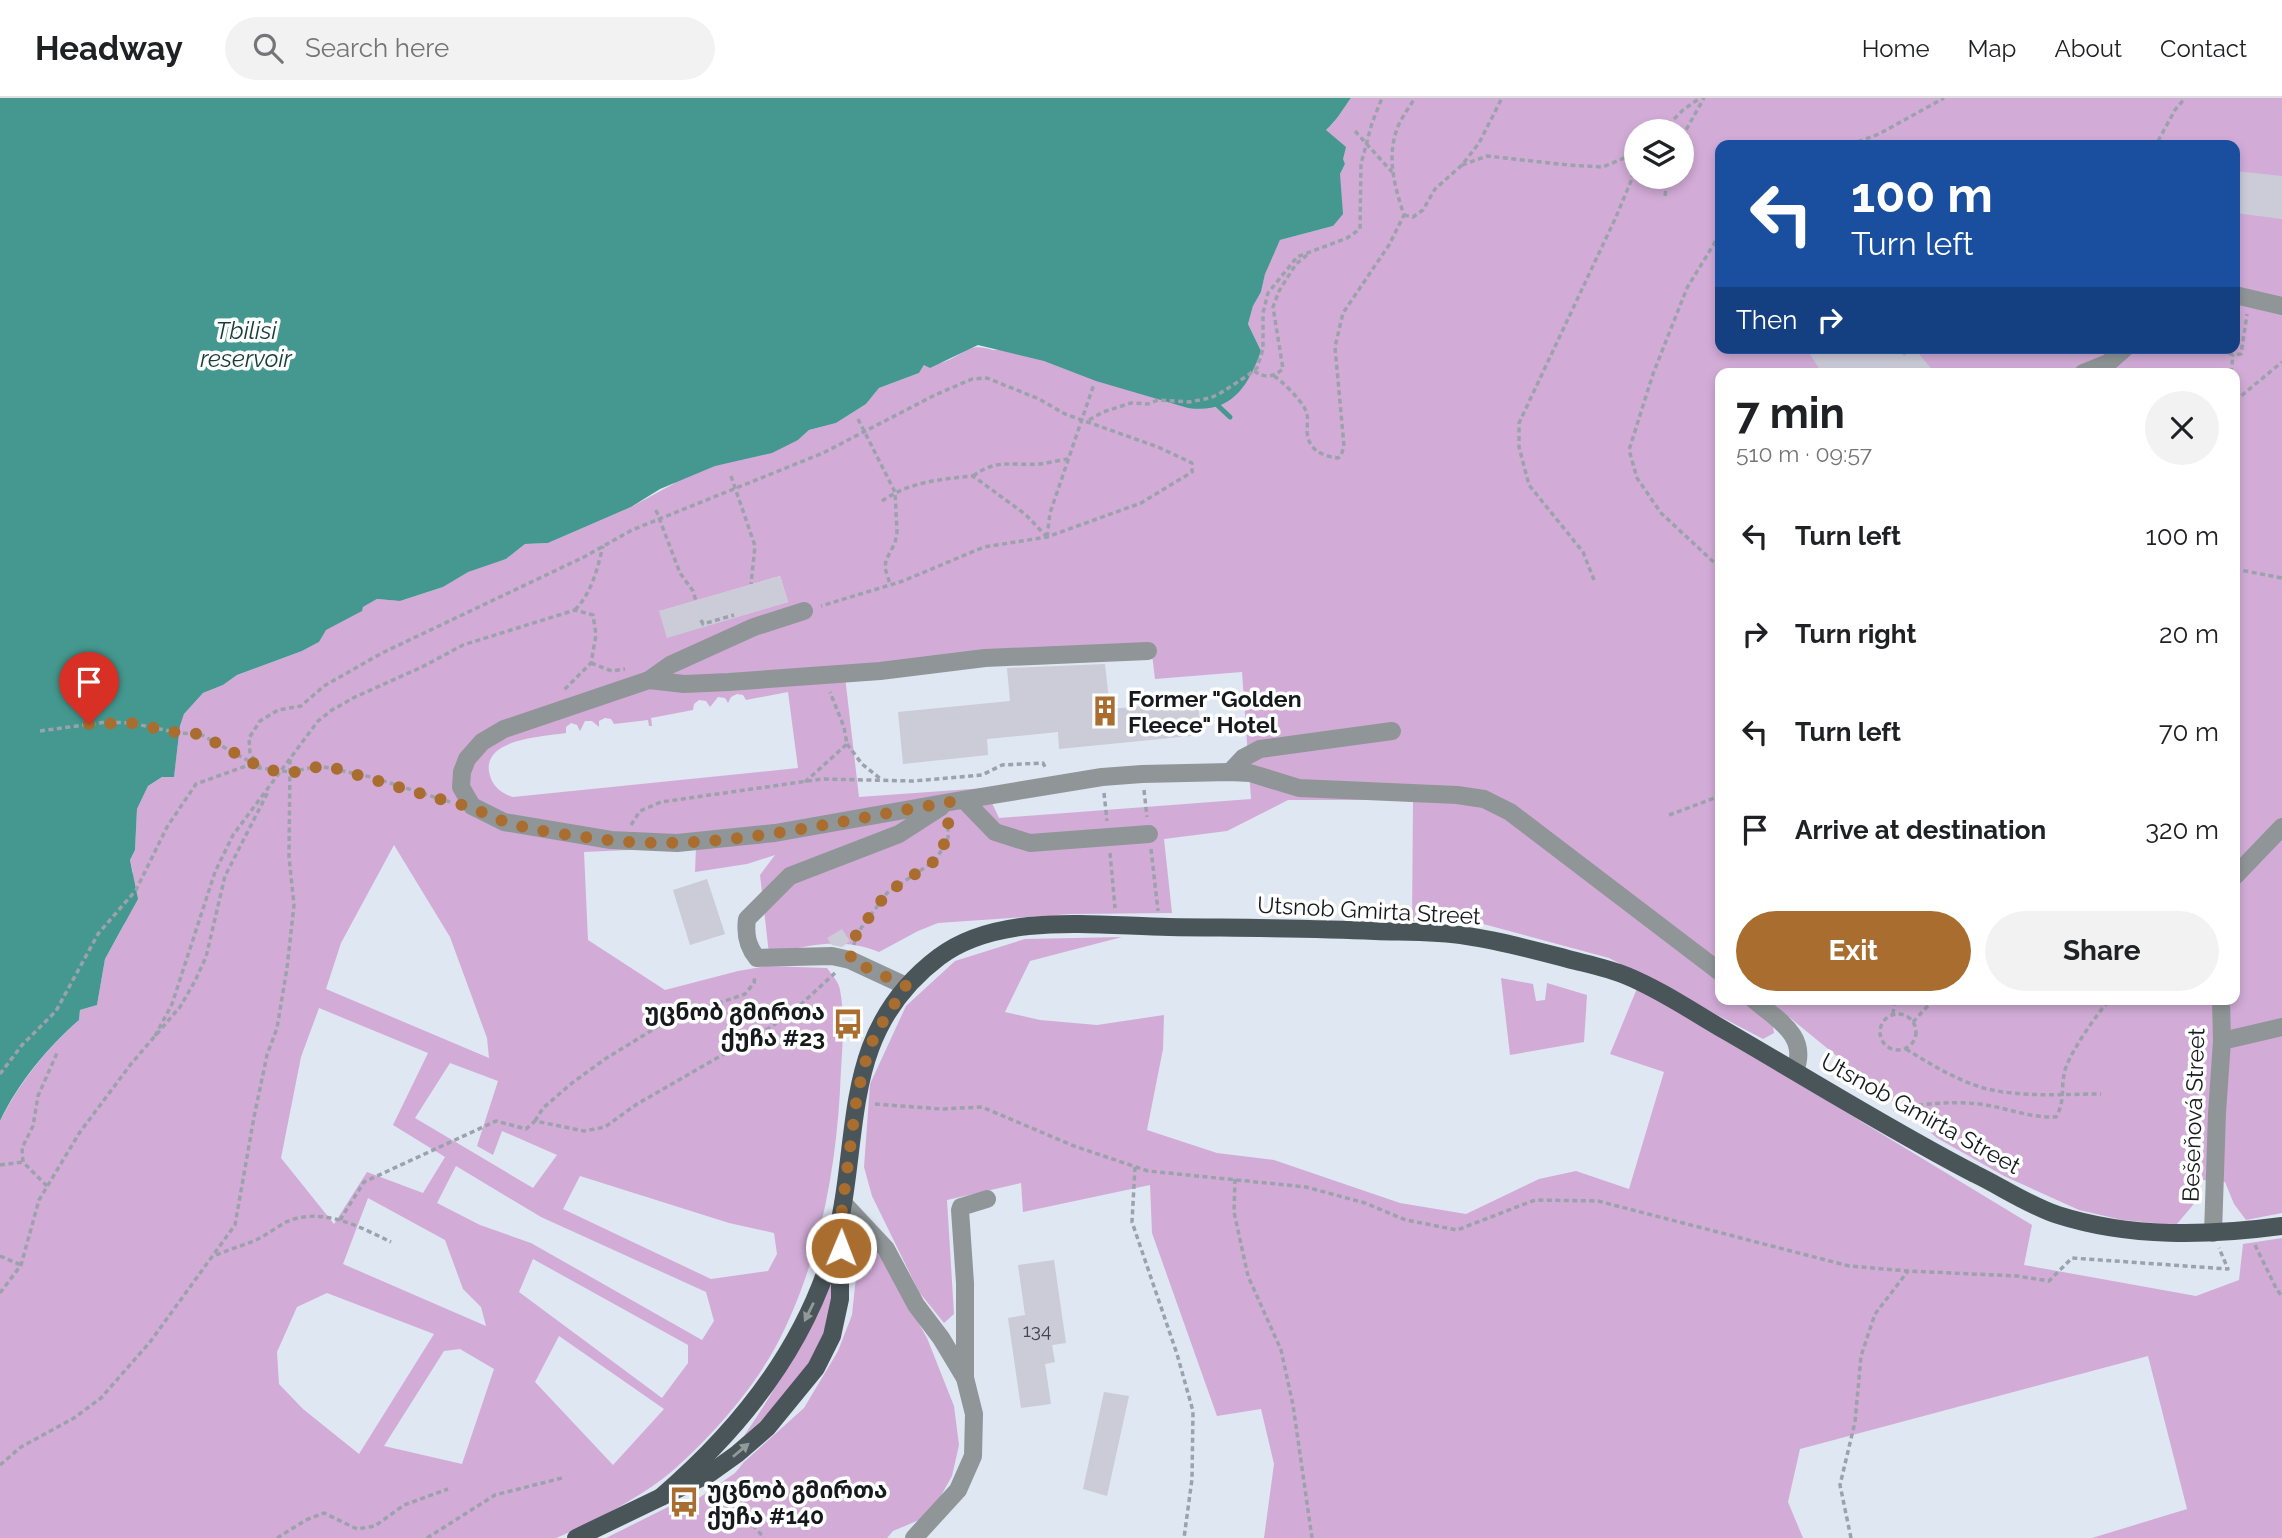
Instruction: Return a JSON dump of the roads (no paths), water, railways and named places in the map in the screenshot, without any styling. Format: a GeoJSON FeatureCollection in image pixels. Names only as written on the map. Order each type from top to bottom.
{"type":"FeatureCollection","features":[{"type":"Feature","properties":{"kind":"main road","name":"Utsnob Gmirta Street"},"geometry":{"type":"LineString","coordinates":[[661,1497],[741,1419],[784,1358],[816,1297],[840,1224],[856,1103],[863,1069],[875,1034],[906,986],[943,954],[976,938],[1011,928],[1057,925],[1312,929],[1462,935],[1512,944],[1625,975],[1950,1161],[2054,1214],[2130,1231],[2213,1233],[2282,1226]]}},
{"type":"Feature","properties":{"kind":"main road","name":"Utsnob Gmirta Street"},"geometry":{"type":"LineString","coordinates":[[576,1538],[709,1474],[767,1428],[816,1368],[832,1336],[840,1299],[842,1272],[840,1224]]}},
{"type":"Feature","properties":{"kind":"street"},"geometry":{"type":"LineString","coordinates":[[2240,297],[2282,306]]}},
{"type":"Feature","properties":{"kind":"street"},"geometry":{"type":"LineString","coordinates":[[2096,368],[2108,363],[2118,354]]}},
{"type":"Feature","properties":{"kind":"street"},"geometry":{"type":"LineString","coordinates":[[804,611],[754,627],[670,665],[649,680],[504,729],[482,742],[467,759],[461,772],[461,788],[472,806],[504,822],[571,835],[677,843],[775,834],[957,801],[1142,774],[1250,773],[1299,788],[1457,795],[1484,799],[1510,812],[1715,968]]}},
{"type":"Feature","properties":{"kind":"street"},"geometry":{"type":"LineString","coordinates":[[649,680],[684,684],[819,676],[985,658],[1148,650]]}},
{"type":"Feature","properties":{"kind":"street"},"geometry":{"type":"LineString","coordinates":[[1230,772],[1243,758],[1260,749],[1392,731]]}},
{"type":"Feature","properties":{"kind":"street"},"geometry":{"type":"LineString","coordinates":[[957,801],[995,832],[1030,843],[1149,834]]}},
{"type":"Feature","properties":{"kind":"street"},"geometry":{"type":"LineString","coordinates":[[906,986],[850,960],[832,956],[757,958],[751,951],[745,933],[747,919],[790,876],[899,834],[957,801]]}},
{"type":"Feature","properties":{"kind":"street"},"geometry":{"type":"LineString","coordinates":[[2240,871],[2282,827]]}},
{"type":"Feature","properties":{"kind":"street"},"geometry":{"type":"LineString","coordinates":[[1760,1005],[1793,1034],[1800,1050],[1795,1071]]}},
{"type":"Feature","properties":{"kind":"street","name":"Bešeňová Street"},"geometry":{"type":"LineString","coordinates":[[2213,1233],[2222,1041],[2221,1005]]}},
{"type":"Feature","properties":{"kind":"street"},"geometry":{"type":"LineString","coordinates":[[2222,1041],[2282,1027]]}},
{"type":"Feature","properties":{"kind":"street"},"geometry":{"type":"LineString","coordinates":[[914,1538],[958,1490],[973,1455],[974,1414],[965,1378],[965,1283],[960,1210],[961,1207],[987,1199]]}},
{"type":"Feature","properties":{"kind":"street"},"geometry":{"type":"LineString","coordinates":[[843,1203],[886,1249],[916,1305],[941,1338],[965,1378]]}},
{"type":"Feature","properties":{"kind":"water","name":"Tbilisi reservoir"},"geometry":{"type":"Polygon","coordinates":[[[0,98],[1351,98],[1326,130],[1346,147],[1343,159],[1345,164],[1340,174],[1343,214],[1333,226],[1280,240],[1248,324],[1261,351],[1244,386],[1227,402],[1203,409],[1188,408],[1096,381],[1044,361],[978,345],[930,368],[924,365],[919,373],[879,388],[866,404],[836,423],[809,430],[798,440],[772,453],[715,466],[660,489],[631,507],[548,543],[525,544],[506,559],[468,572],[443,587],[400,601],[377,599],[363,607],[362,611],[326,630],[319,642],[237,675],[223,685],[203,693],[184,714],[174,777],[162,777],[148,786],[137,809],[135,850],[130,860],[138,899],[105,959],[97,1005],[80,1010],[79,1020],[34,1067],[15,1093],[0,1121],[0,98]]]}},
{"type":"Feature","properties":{"kind":"waterway"},"geometry":{"type":"LineString","coordinates":[[1214,402],[1230,417]]}},
{"type":"Feature","properties":{"kind":"place","name":"Former \"Golden Fleece\" Hotel"},"geometry":{"type":"Point","coordinates":[1105,711]}},
{"type":"Feature","properties":{"kind":"place","name":"უცნობ გმირთა ქუჩა #23"},"geometry":{"type":"Point","coordinates":[848,1024]}},
{"type":"Feature","properties":{"kind":"place","name":"უცნობ გმირთა ქუჩა #140"},"geometry":{"type":"Point","coordinates":[684,1502]}}]}
